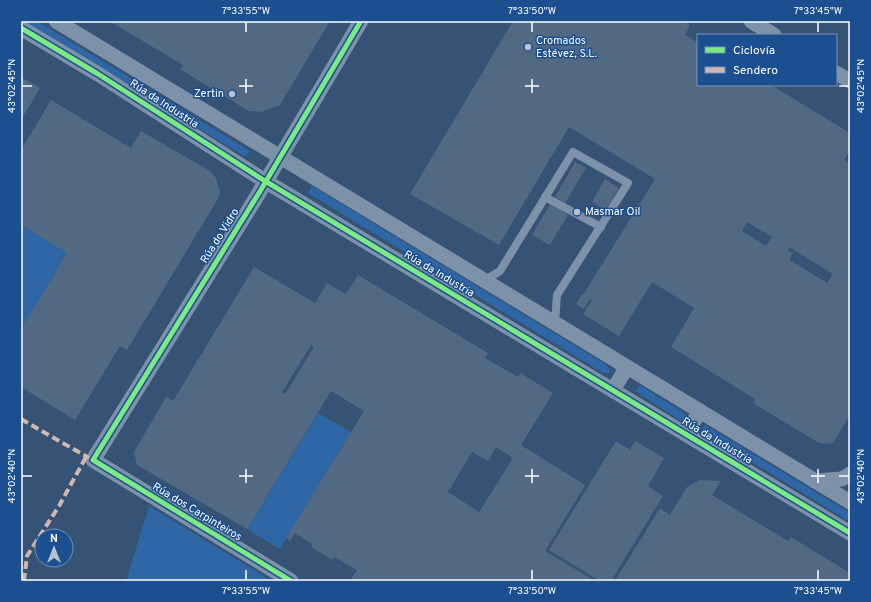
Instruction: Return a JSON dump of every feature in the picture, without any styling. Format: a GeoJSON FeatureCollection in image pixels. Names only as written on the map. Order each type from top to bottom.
{"type":"FeatureCollection","features":[{"type":"Feature","properties":{"kind":"street","name":"Rúa da Industria"},"geometry":{"type":"LineString","coordinates":[[56,21],[850,502]]}},
{"type":"Feature","properties":{"kind":"street","name":"Rúa do Vidro"},"geometry":{"type":"LineString","coordinates":[[93,460],[266,181],[361,21]]}},
{"type":"Feature","properties":{"kind":"street"},"geometry":{"type":"LineString","coordinates":[[751,21],[772,34]]}},
{"type":"Feature","properties":{"kind":"street","name":"Rúa da Industria"},"geometry":{"type":"LineString","coordinates":[[21,28],[98,74],[266,181],[850,533]]}},
{"type":"Feature","properties":{"kind":"street"},"geometry":{"type":"LineString","coordinates":[[837,74],[850,81]]}},
{"type":"Feature","properties":{"kind":"street"},"geometry":{"type":"LineString","coordinates":[[613,390],[627,368]]}},
{"type":"Feature","properties":{"kind":"street"},"geometry":{"type":"LineString","coordinates":[[686,434],[700,411]]}},
{"type":"Feature","properties":{"kind":"street","name":"Rúa dos Carpinteiros"},"geometry":{"type":"LineString","coordinates":[[93,460],[292,581]]}},
{"type":"Feature","properties":{"kind":"street"},"geometry":{"type":"LineString","coordinates":[[815,482],[842,479],[850,474]]}},
{"type":"Feature","properties":{"kind":"lane"},"geometry":{"type":"LineString","coordinates":[[484,281],[500,271],[573,152],[628,183],[557,295],[555,324]]}},
{"type":"Feature","properties":{"kind":"lane"},"geometry":{"type":"LineString","coordinates":[[545,197],[601,227]]}},
{"type":"Feature","properties":{"kind":"shaded area"},"geometry":{"type":"Polygon","coordinates":[[[22,21],[37,21],[245,148],[249,151],[249,154],[244,156],[22,21]]]}},
{"type":"Feature","properties":{"kind":"shaded area"},"geometry":{"type":"Polygon","coordinates":[[[312,186],[605,364],[610,369],[609,373],[603,373],[308,193],[312,186]]]}},
{"type":"Feature","properties":{"kind":"shaded area"},"geometry":{"type":"Polygon","coordinates":[[[21,225],[67,253],[21,329],[21,225]]]}},
{"type":"Feature","properties":{"kind":"shaded area"},"geometry":{"type":"Polygon","coordinates":[[[640,385],[687,415],[683,422],[635,391],[640,385]]]}},
{"type":"Feature","properties":{"kind":"shaded area"},"geometry":{"type":"Polygon","coordinates":[[[318,413],[351,432],[280,549],[247,529],[318,413]]]}},
{"type":"Feature","properties":{"kind":"shaded area"},"geometry":{"type":"Polygon","coordinates":[[[705,425],[850,513],[850,522],[701,431],[705,425]]]}},
{"type":"Feature","properties":{"kind":"shaded area"},"geometry":{"type":"Polygon","coordinates":[[[149,506],[272,581],[126,581],[149,506]]]}},
{"type":"Feature","properties":{"kind":"building"},"geometry":{"type":"Polygon","coordinates":[[[109,21],[330,21],[280,105],[261,112],[249,111],[180,69],[183,65],[109,21]]]}},
{"type":"Feature","properties":{"kind":"building"},"geometry":{"type":"Polygon","coordinates":[[[513,21],[684,21],[690,25],[685,35],[697,42],[697,86],[773,86],[850,133],[850,151],[844,160],[850,164],[850,415],[833,443],[826,444],[819,443],[753,403],[755,399],[671,347],[694,308],[652,282],[619,336],[583,314],[592,300],[590,299],[584,309],[576,304],[655,179],[569,127],[499,245],[410,194],[513,21]],[[747,222],[742,231],[766,246],[772,237],[747,222]],[[789,247],[788,250],[793,253],[790,260],[827,283],[833,274],[789,247]]]}},
{"type":"Feature","properties":{"kind":"building"},"geometry":{"type":"Polygon","coordinates":[[[21,77],[40,88],[21,120],[21,77]]]}},
{"type":"Feature","properties":{"kind":"building"},"geometry":{"type":"Polygon","coordinates":[[[51,100],[131,148],[141,131],[210,171],[216,178],[220,191],[219,197],[127,350],[120,346],[75,420],[21,387],[21,329],[67,253],[21,225],[21,150],[51,100]]]}},
{"type":"Feature","properties":{"kind":"building"},"geometry":{"type":"Polygon","coordinates":[[[575,162],[586,168],[565,203],[555,197],[575,162]]]}},
{"type":"Feature","properties":{"kind":"building"},"geometry":{"type":"Polygon","coordinates":[[[605,179],[619,188],[606,210],[592,202],[605,179]]]}},
{"type":"Feature","properties":{"kind":"building"},"geometry":{"type":"Polygon","coordinates":[[[550,204],[568,215],[550,245],[532,235],[550,204]]]}},
{"type":"Feature","properties":{"kind":"building"},"geometry":{"type":"Polygon","coordinates":[[[254,267],[315,303],[327,283],[346,294],[358,275],[488,353],[485,358],[518,377],[520,373],[553,393],[521,445],[585,485],[545,551],[595,581],[350,581],[357,570],[334,557],[332,560],[311,547],[312,544],[295,533],[290,541],[286,538],[364,411],[331,391],[247,529],[137,465],[134,452],[166,397],[173,401],[254,267]],[[311,345],[282,392],[285,394],[314,347],[311,345]],[[496,447],[488,461],[472,452],[448,492],[479,512],[513,458],[496,447]]]}},
{"type":"Feature","properties":{"kind":"building"},"geometry":{"type":"Polygon","coordinates":[[[616,441],[630,450],[635,441],[664,458],[648,486],[663,496],[611,581],[600,581],[549,550],[616,441]]]}},
{"type":"Feature","properties":{"kind":"building"},"geometry":{"type":"Polygon","coordinates":[[[700,480],[721,481],[712,495],[788,541],[791,537],[850,573],[850,581],[615,581],[660,508],[670,515],[687,487],[700,480]]]}},
{"type":"Feature","properties":{"kind":"marked path"},"geometry":{"type":"LineString","coordinates":[[21,419],[89,458]]}},
{"type":"Feature","properties":{"kind":"marked path"},"geometry":{"type":"LineString","coordinates":[[24,581],[27,556],[59,506],[86,457]]}},
{"type":"Feature","properties":{"kind":"cycle path"},"geometry":{"type":"LineString","coordinates":[[291,581],[93,460],[259,193],[361,21]]}},
{"type":"Feature","properties":{"kind":"cycle path"},"geometry":{"type":"LineString","coordinates":[[21,28],[98,74],[265,181],[850,533]]}},
{"type":"Feature","properties":{"kind":"place","name":"Cromados Estévez, S.L."},"geometry":{"type":"Point","coordinates":[528,47]}},
{"type":"Feature","properties":{"kind":"place","name":"Zertin"},"geometry":{"type":"Point","coordinates":[232,94]}},
{"type":"Feature","properties":{"kind":"place","name":"Masmar Oil"},"geometry":{"type":"Point","coordinates":[577,212]}}]}
